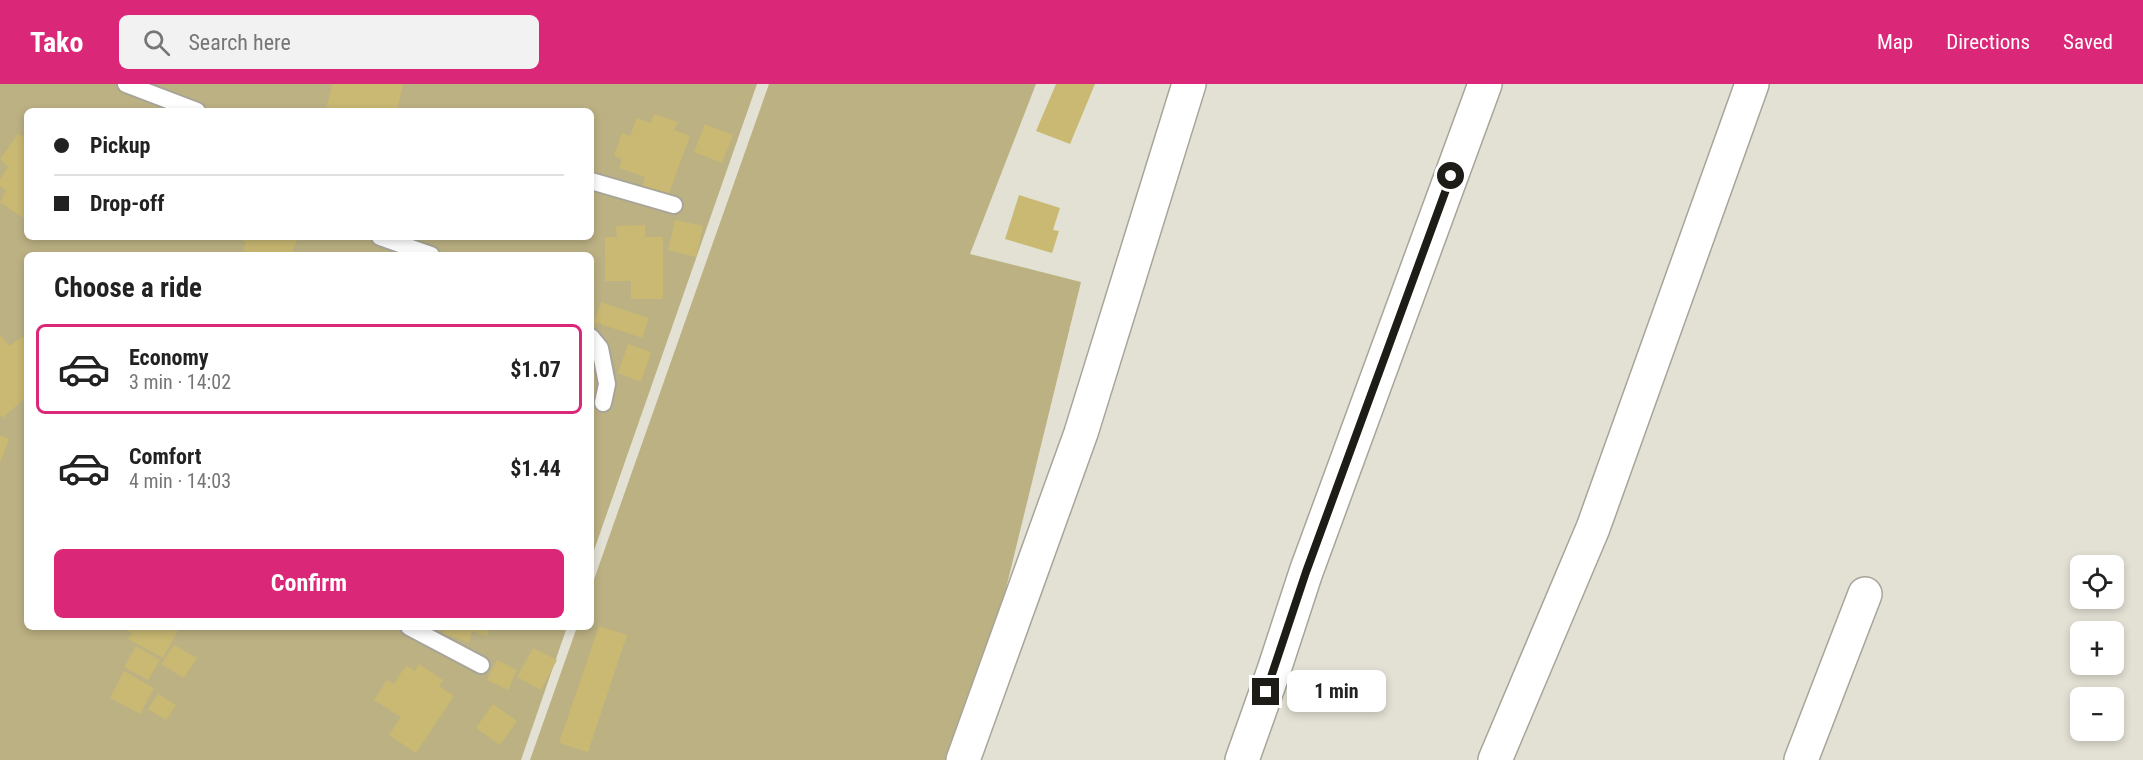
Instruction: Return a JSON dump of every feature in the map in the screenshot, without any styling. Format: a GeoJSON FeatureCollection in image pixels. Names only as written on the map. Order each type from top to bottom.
{"type":"FeatureCollection","features":[{"type":"Feature","properties":{"kind":"street"},"geometry":{"type":"LineString","coordinates":[[963,760],[1081,433],[1189,84]]}},
{"type":"Feature","properties":{"kind":"street"},"geometry":{"type":"LineString","coordinates":[[1242,760],[1306,572],[1485,84]]}},
{"type":"Feature","properties":{"kind":"street"},"geometry":{"type":"LineString","coordinates":[[1495,760],[1593,528],[1752,84]]}},
{"type":"Feature","properties":{"kind":"street"},"geometry":{"type":"LineString","coordinates":[[1801,760],[1865,594]]}},
{"type":"Feature","properties":{"kind":"lane"},"geometry":{"type":"LineString","coordinates":[[126,84],[189,108]]}},
{"type":"Feature","properties":{"kind":"lane"},"geometry":{"type":"LineString","coordinates":[[594,182],[674,205]]}},
{"type":"Feature","properties":{"kind":"lane"},"geometry":{"type":"LineString","coordinates":[[388,240],[422,252]]}},
{"type":"Feature","properties":{"kind":"lane"},"geometry":{"type":"LineString","coordinates":[[594,341],[600,348],[607,384],[603,404]]}},
{"type":"Feature","properties":{"kind":"lane"},"geometry":{"type":"LineString","coordinates":[[415,630],[481,665]]}},
{"type":"Feature","properties":{"kind":"shaded area"},"geometry":{"type":"Polygon","coordinates":[[[0,84],[757,84],[594,550],[594,252],[24,252],[24,630],[566,630],[521,760],[0,760],[0,84]]]}},
{"type":"Feature","properties":{"kind":"shaded area"},"geometry":{"type":"Polygon","coordinates":[[[769,84],[1036,84],[970,254],[1081,282],[964,760],[530,760],[576,630],[594,630],[594,580],[769,84]]]}},
{"type":"Feature","properties":{"kind":"building"},"geometry":{"type":"Polygon","coordinates":[[[332,84],[403,84],[398,108],[326,108],[332,84]]]}},
{"type":"Feature","properties":{"kind":"building"},"geometry":{"type":"Polygon","coordinates":[[[1056,84],[1095,84],[1070,144],[1036,131],[1056,84]]]}},
{"type":"Feature","properties":{"kind":"building"},"geometry":{"type":"Polygon","coordinates":[[[654,114],[678,122],[674,130],[690,136],[668,196],[642,187],[645,177],[619,168],[622,159],[614,156],[622,133],[630,136],[637,118],[651,123],[654,114]]]}},
{"type":"Feature","properties":{"kind":"building"},"geometry":{"type":"Polygon","coordinates":[[[705,124],[733,135],[722,163],[694,152],[705,124]]]}},
{"type":"Feature","properties":{"kind":"building"},"geometry":{"type":"Polygon","coordinates":[[[18,134],[24,137],[24,218],[0,202],[6,191],[0,186],[0,179],[8,167],[0,159],[18,134]]]}},
{"type":"Feature","properties":{"kind":"building"},"geometry":{"type":"Polygon","coordinates":[[[1019,195],[1060,208],[1053,230],[1059,231],[1052,253],[1005,239],[1019,195]]]}},
{"type":"Feature","properties":{"kind":"building"},"geometry":{"type":"Polygon","coordinates":[[[675,220],[703,226],[696,257],[668,250],[675,220]]]}},
{"type":"Feature","properties":{"kind":"building"},"geometry":{"type":"Polygon","coordinates":[[[645,225],[645,237],[663,237],[663,299],[631,299],[631,281],[605,281],[605,237],[617,237],[616,226],[645,225]]]}},
{"type":"Feature","properties":{"kind":"building"},"geometry":{"type":"Polygon","coordinates":[[[241,240],[297,240],[292,252],[245,252],[243,251],[246,242],[241,240]]]}},
{"type":"Feature","properties":{"kind":"building"},"geometry":{"type":"Polygon","coordinates":[[[601,302],[649,318],[642,338],[594,322],[601,302]]]}},
{"type":"Feature","properties":{"kind":"building"},"geometry":{"type":"Polygon","coordinates":[[[0,335],[10,346],[22,336],[24,338],[24,399],[3,418],[0,415],[0,335]]]}},
{"type":"Feature","properties":{"kind":"building"},"geometry":{"type":"Polygon","coordinates":[[[628,344],[651,352],[641,382],[618,373],[628,344]]]}},
{"type":"Feature","properties":{"kind":"building"},"geometry":{"type":"Polygon","coordinates":[[[0,435],[9,439],[0,463],[0,435]]]}},
{"type":"Feature","properties":{"kind":"building"},"geometry":{"type":"Polygon","coordinates":[[[599,626],[627,635],[588,752],[559,743],[599,626]]]}},
{"type":"Feature","properties":{"kind":"building"},"geometry":{"type":"Polygon","coordinates":[[[127,630],[178,630],[163,658],[128,639],[132,633],[127,630]]]}},
{"type":"Feature","properties":{"kind":"building"},"geometry":{"type":"Polygon","coordinates":[[[445,630],[490,630],[487,636],[472,631],[469,642],[443,634],[445,630]]]}},
{"type":"Feature","properties":{"kind":"building"},"geometry":{"type":"Polygon","coordinates":[[[174,645],[197,658],[184,678],[161,664],[174,645]]]}},
{"type":"Feature","properties":{"kind":"building"},"geometry":{"type":"Polygon","coordinates":[[[136,646],[160,660],[148,680],[124,667],[136,646]]]}},
{"type":"Feature","properties":{"kind":"building"},"geometry":{"type":"Polygon","coordinates":[[[533,648],[557,660],[541,690],[517,677],[533,648]]]}},
{"type":"Feature","properties":{"kind":"building"},"geometry":{"type":"Polygon","coordinates":[[[497,660],[517,670],[508,690],[487,680],[497,660]]]}},
{"type":"Feature","properties":{"kind":"building"},"geometry":{"type":"Polygon","coordinates":[[[419,664],[443,680],[439,686],[454,696],[416,753],[389,735],[401,717],[374,700],[387,680],[394,684],[406,665],[415,671],[419,664]]]}},
{"type":"Feature","properties":{"kind":"building"},"geometry":{"type":"Polygon","coordinates":[[[124,671],[154,688],[140,714],[110,698],[124,671]]]}},
{"type":"Feature","properties":{"kind":"building"},"geometry":{"type":"Polygon","coordinates":[[[158,694],[176,705],[166,720],[148,709],[158,694]]]}},
{"type":"Feature","properties":{"kind":"building"},"geometry":{"type":"Polygon","coordinates":[[[493,704],[517,721],[500,745],[476,728],[493,704]]]}},
{"type":"Feature","properties":{"kind":"route"},"geometry":{"type":"LineString","coordinates":[[1266,692],[1306,572],[1451,176]]}}]}
